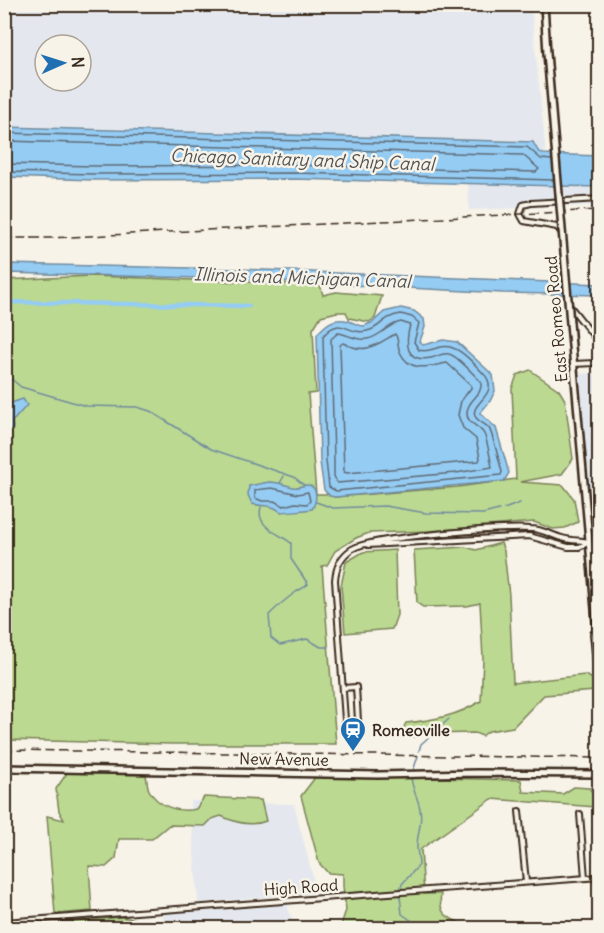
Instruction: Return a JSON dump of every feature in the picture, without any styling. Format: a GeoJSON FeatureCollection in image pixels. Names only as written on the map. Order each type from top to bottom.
{"type":"FeatureCollection","features":[{"type":"Feature","properties":{"kind":"main road","name":"East Romeo Road"},"geometry":{"type":"LineString","coordinates":[[544,4],[573,364],[598,632],[594,634],[600,692]]}},
{"type":"Feature","properties":{"kind":"main road","name":"New Avenue"},"geometry":{"type":"LineString","coordinates":[[4,768],[378,775],[477,772],[600,774]]}},
{"type":"Feature","properties":{"kind":"street"},"geometry":{"type":"LineString","coordinates":[[600,199],[525,203],[520,214],[524,221],[556,227],[561,232],[566,297],[572,310],[600,344]]}},
{"type":"Feature","properties":{"kind":"street"},"geometry":{"type":"LineString","coordinates":[[573,364],[595,363],[600,359]]}},
{"type":"Feature","properties":{"kind":"street"},"geometry":{"type":"LineString","coordinates":[[344,688],[356,687],[358,721],[354,726],[348,725],[345,720],[336,574],[338,564],[354,547],[453,533],[530,528],[564,539],[578,539],[589,543]]}},
{"type":"Feature","properties":{"kind":"street"},"geometry":{"type":"LineString","coordinates":[[365,544],[529,536],[568,547],[579,547],[589,543]]}},
{"type":"Feature","properties":{"kind":"street"},"geometry":{"type":"LineString","coordinates":[[519,811],[526,882]]}},
{"type":"Feature","properties":{"kind":"street"},"geometry":{"type":"LineString","coordinates":[[580,814],[585,878]]}},
{"type":"Feature","properties":{"kind":"street","name":"High Road"},"geometry":{"type":"LineString","coordinates":[[4,922],[600,877]]}},
{"type":"Feature","properties":{"kind":"shaded area"},"geometry":{"type":"Polygon","coordinates":[[[5,5],[531,5],[546,154],[538,151],[533,142],[5,127],[5,5]]]}},
{"type":"Feature","properties":{"kind":"shaded area"},"geometry":{"type":"Polygon","coordinates":[[[468,184],[599,187],[599,205],[469,210],[468,184]]]}},
{"type":"Feature","properties":{"kind":"shaded area"},"geometry":{"type":"Polygon","coordinates":[[[600,372],[599,601],[579,374],[600,372]]]}},
{"type":"Feature","properties":{"kind":"shaded area"},"geometry":{"type":"Polygon","coordinates":[[[190,801],[294,804],[317,893],[198,903],[190,801]]]}},
{"type":"Feature","properties":{"kind":"shaded area"},"geometry":{"type":"Polygon","coordinates":[[[286,900],[294,928],[164,928],[162,910],[286,900]]]}},
{"type":"Feature","properties":{"kind":"green space"},"geometry":{"type":"Polygon","coordinates":[[[92,276],[320,285],[323,295],[336,292],[382,296],[375,318],[369,322],[349,318],[346,312],[337,312],[321,316],[313,329],[316,393],[308,394],[316,494],[335,497],[458,487],[516,479],[512,389],[517,375],[530,370],[559,390],[565,400],[573,459],[562,474],[520,482],[563,485],[574,499],[578,522],[565,528],[553,529],[534,522],[429,531],[369,533],[335,551],[327,565],[322,566],[336,744],[172,744],[5,740],[4,280],[92,276]]]}},
{"type":"Feature","properties":{"kind":"green space"},"geometry":{"type":"Polygon","coordinates":[[[501,543],[509,595],[513,683],[585,675],[593,679],[595,691],[544,695],[513,727],[489,731],[482,736],[475,733],[423,734],[415,737],[401,733],[406,723],[445,716],[481,701],[483,659],[480,603],[467,606],[423,607],[417,603],[414,550],[465,547],[476,550],[501,543]]]}},
{"type":"Feature","properties":{"kind":"green space"},"geometry":{"type":"Polygon","coordinates":[[[395,550],[397,615],[392,629],[345,633],[341,586],[346,562],[363,552],[395,550]]]}},
{"type":"Feature","properties":{"kind":"green space"},"geometry":{"type":"Polygon","coordinates":[[[67,773],[146,775],[148,788],[158,801],[163,805],[183,810],[196,809],[204,797],[261,800],[266,821],[255,824],[243,823],[221,816],[212,819],[205,826],[169,825],[152,839],[119,839],[116,858],[106,867],[89,866],[92,911],[55,914],[47,816],[64,820],[59,811],[56,789],[67,773]]]}},
{"type":"Feature","properties":{"kind":"green space"},"geometry":{"type":"Polygon","coordinates":[[[317,775],[521,780],[523,792],[563,794],[574,787],[589,788],[599,800],[596,807],[492,799],[421,849],[424,894],[441,894],[440,902],[444,913],[470,928],[340,928],[346,910],[343,874],[328,873],[319,863],[301,796],[317,775]]]}},
{"type":"Feature","properties":{"kind":"green space"},"geometry":{"type":"Polygon","coordinates":[[[121,917],[134,919],[132,927],[135,928],[54,928],[55,924],[121,917]]]}},
{"type":"Feature","properties":{"kind":"water","name":"Chicago Sanitary and Ship Canal"},"geometry":{"type":"Polygon","coordinates":[[[5,127],[533,142],[538,151],[543,154],[600,156],[599,187],[294,179],[94,180],[5,177],[5,127]]]}},
{"type":"Feature","properties":{"kind":"water","name":"Illinois and Michigan Canal"},"geometry":{"type":"Polygon","coordinates":[[[5,264],[239,269],[599,284],[600,295],[503,293],[239,279],[5,273],[5,264]]]}},
{"type":"Feature","properties":{"kind":"water"},"geometry":{"type":"Polygon","coordinates":[[[401,308],[414,311],[424,319],[425,327],[420,341],[423,345],[443,340],[457,342],[493,375],[495,391],[480,413],[496,428],[509,473],[504,481],[335,497],[330,496],[324,490],[320,462],[317,334],[335,320],[349,321],[364,326],[373,322],[384,312],[401,308]]]}},
{"type":"Feature","properties":{"kind":"water"},"geometry":{"type":"Polygon","coordinates":[[[23,399],[27,405],[12,422],[13,428],[8,432],[5,423],[5,405],[23,399]]]}},
{"type":"Feature","properties":{"kind":"water"},"geometry":{"type":"Polygon","coordinates":[[[269,482],[293,487],[311,486],[316,495],[312,509],[281,512],[276,508],[252,504],[248,495],[249,486],[269,482]]]}},
{"type":"Feature","properties":{"kind":"waterway"},"geometry":{"type":"LineString","coordinates":[[4,302],[249,306]]}},
{"type":"Feature","properties":{"kind":"waterway"},"geometry":{"type":"LineString","coordinates":[[4,373],[21,387],[86,406],[137,407],[150,411],[211,449],[294,477],[304,485]]}},
{"type":"Feature","properties":{"kind":"waterway"},"geometry":{"type":"LineString","coordinates":[[280,483],[284,476]]}},
{"type":"Feature","properties":{"kind":"waterway"},"geometry":{"type":"LineString","coordinates":[[316,502],[333,508],[385,506],[426,513],[483,514],[499,510]]}},
{"type":"Feature","properties":{"kind":"waterway"},"geometry":{"type":"LineString","coordinates":[[504,509],[520,503]]}},
{"type":"Feature","properties":{"kind":"waterway"},"geometry":{"type":"LineString","coordinates":[[261,507],[261,520],[265,525],[291,543],[291,559],[308,584],[269,615],[271,638],[280,645],[307,639],[321,647],[329,647]]}},
{"type":"Feature","properties":{"kind":"waterway"},"geometry":{"type":"LineString","coordinates":[[419,751],[421,744],[449,719]]}},
{"type":"Feature","properties":{"kind":"waterway"},"geometry":{"type":"LineString","coordinates":[[413,771],[418,756]]}},
{"type":"Feature","properties":{"kind":"waterway"},"geometry":{"type":"LineString","coordinates":[[400,890],[402,884],[419,865],[417,846],[421,814],[411,777]]}},
{"type":"Feature","properties":{"kind":"waterway"},"geometry":{"type":"LineString","coordinates":[[400,896],[402,914],[422,928]]}},
{"type":"Feature","properties":{"kind":"railway"},"geometry":{"type":"LineString","coordinates":[[4,238],[50,238],[600,210]]}},
{"type":"Feature","properties":{"kind":"railway"},"geometry":{"type":"LineString","coordinates":[[4,750],[600,758]]}},
{"type":"Feature","properties":{"kind":"place","name":"Romeoville"},"geometry":{"type":"Point","coordinates":[353,753]}}]}
